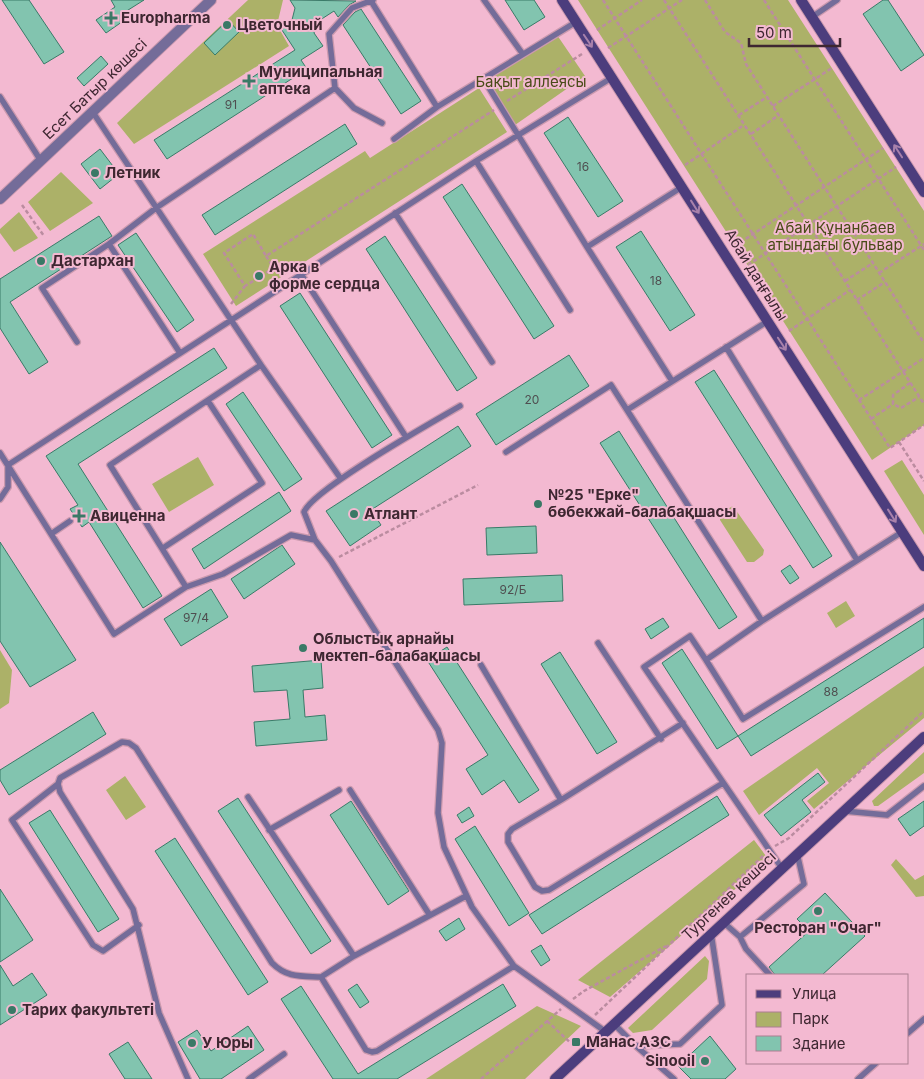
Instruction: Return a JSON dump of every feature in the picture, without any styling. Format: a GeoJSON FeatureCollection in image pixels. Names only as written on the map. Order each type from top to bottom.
{"type":"FeatureCollection","features":[{"type":"Feature","properties":{"kind":"main road","name":"Абай даңғылы"},"geometry":{"type":"LineString","coordinates":[[562,0],[924,566]]}},
{"type":"Feature","properties":{"kind":"main road"},"geometry":{"type":"LineString","coordinates":[[801,0],[924,192]]}},
{"type":"Feature","properties":{"kind":"main road","name":"Тургенев көшесі"},"geometry":{"type":"LineString","coordinates":[[555,1079],[924,737]]}},
{"type":"Feature","properties":{"kind":"street","name":"Есет Батыр көшесі"},"geometry":{"type":"LineString","coordinates":[[0,199],[211,0]]}},
{"type":"Feature","properties":{"kind":"lane"},"geometry":{"type":"LineString","coordinates":[[484,0],[522,53]]}},
{"type":"Feature","properties":{"kind":"lane"},"geometry":{"type":"LineString","coordinates":[[812,17],[837,0]]}},
{"type":"Feature","properties":{"kind":"lane"},"geometry":{"type":"LineString","coordinates":[[382,123],[354,108],[335,88],[329,34],[357,3],[372,1],[437,107]]}},
{"type":"Feature","properties":{"kind":"lane"},"geometry":{"type":"LineString","coordinates":[[394,139],[437,107],[522,53],[576,22]]}},
{"type":"Feature","properties":{"kind":"lane"},"geometry":{"type":"LineString","coordinates":[[8,465],[476,161],[612,77]]}},
{"type":"Feature","properties":{"kind":"lane"},"geometry":{"type":"LineString","coordinates":[[483,78],[672,380]]}},
{"type":"Feature","properties":{"kind":"lane"},"geometry":{"type":"LineString","coordinates":[[77,342],[42,288],[109,244],[156,208],[335,88]]}},
{"type":"Feature","properties":{"kind":"lane"},"geometry":{"type":"LineString","coordinates":[[0,97],[41,161]]}},
{"type":"Feature","properties":{"kind":"lane"},"geometry":{"type":"LineString","coordinates":[[92,111],[261,365],[341,479]]}},
{"type":"Feature","properties":{"kind":"lane"},"geometry":{"type":"LineString","coordinates":[[476,161],[570,310]]}},
{"type":"Feature","properties":{"kind":"lane"},"geometry":{"type":"LineString","coordinates":[[587,247],[682,187]]}},
{"type":"Feature","properties":{"kind":"lane"},"geometry":{"type":"LineString","coordinates":[[395,214],[492,362]]}},
{"type":"Feature","properties":{"kind":"lane"},"geometry":{"type":"LineString","coordinates":[[109,244],[180,353]]}},
{"type":"Feature","properties":{"kind":"lane"},"geometry":{"type":"LineString","coordinates":[[301,274],[406,437]]}},
{"type":"Feature","properties":{"kind":"lane"},"geometry":{"type":"LineString","coordinates":[[627,410],[768,321]]}},
{"type":"Feature","properties":{"kind":"lane"},"geometry":{"type":"LineString","coordinates":[[726,347],[857,560]]}},
{"type":"Feature","properties":{"kind":"lane"},"geometry":{"type":"LineString","coordinates":[[186,587],[110,465],[261,365]]}},
{"type":"Feature","properties":{"kind":"lane"},"geometry":{"type":"LineString","coordinates":[[506,452],[611,385],[762,621]]}},
{"type":"Feature","properties":{"kind":"lane"},"geometry":{"type":"LineString","coordinates":[[163,548],[262,483],[208,401]]}},
{"type":"Feature","properties":{"kind":"lane"},"geometry":{"type":"LineString","coordinates":[[460,406],[406,437],[341,479],[307,505],[304,512],[315,540],[331,561],[438,730],[442,743],[438,813],[444,847],[466,896],[514,966],[606,1032]]}},
{"type":"Feature","properties":{"kind":"lane"},"geometry":{"type":"LineString","coordinates":[[0,453],[114,634],[186,587],[223,574],[291,535],[315,540]]}},
{"type":"Feature","properties":{"kind":"lane"},"geometry":{"type":"LineString","coordinates":[[0,499],[8,486],[8,465]]}},
{"type":"Feature","properties":{"kind":"lane"},"geometry":{"type":"LineString","coordinates":[[51,534],[70,522]]}},
{"type":"Feature","properties":{"kind":"lane"},"geometry":{"type":"LineString","coordinates":[[706,660],[762,621],[902,532]]}},
{"type":"Feature","properties":{"kind":"lane"},"geometry":{"type":"LineString","coordinates":[[782,868],[644,667],[690,636],[743,718],[924,607]]}},
{"type":"Feature","properties":{"kind":"lane"},"geometry":{"type":"LineString","coordinates":[[598,643],[661,739]]}},
{"type":"Feature","properties":{"kind":"lane"},"geometry":{"type":"LineString","coordinates":[[481,665],[560,800]]}},
{"type":"Feature","properties":{"kind":"lane"},"geometry":{"type":"LineString","coordinates":[[683,723],[661,739],[512,829],[508,834],[508,842],[535,887],[542,891],[549,890],[723,783]]}},
{"type":"Feature","properties":{"kind":"lane"},"geometry":{"type":"LineString","coordinates":[[188,1079],[159,1013],[139,924],[133,909],[60,792],[58,784],[60,778],[122,742],[129,743],[136,748],[272,963],[281,972],[292,976],[321,977],[354,956],[429,914],[466,896]]}},
{"type":"Feature","properties":{"kind":"lane"},"geometry":{"type":"LineString","coordinates":[[58,784],[12,820],[93,945],[103,951],[139,924]]}},
{"type":"Feature","properties":{"kind":"lane"},"geometry":{"type":"LineString","coordinates":[[843,811],[887,815],[924,786]]}},
{"type":"Feature","properties":{"kind":"lane"},"geometry":{"type":"LineString","coordinates":[[269,830],[339,790]]}},
{"type":"Feature","properties":{"kind":"lane"},"geometry":{"type":"LineString","coordinates":[[350,790],[429,914]]}},
{"type":"Feature","properties":{"kind":"lane"},"geometry":{"type":"LineString","coordinates":[[248,797],[354,956]]}},
{"type":"Feature","properties":{"kind":"lane"},"geometry":{"type":"LineString","coordinates":[[740,938],[804,884],[797,853]]}},
{"type":"Feature","properties":{"kind":"lane"},"geometry":{"type":"LineString","coordinates":[[723,922],[740,938],[746,949],[769,974]]}},
{"type":"Feature","properties":{"kind":"lane"},"geometry":{"type":"LineString","coordinates":[[636,1046],[680,1044],[722,1005],[711,934]]}},
{"type":"Feature","properties":{"kind":"lane"},"geometry":{"type":"LineString","coordinates":[[321,977],[366,1050],[372,1052],[377,1051],[514,966]]}},
{"type":"Feature","properties":{"kind":"lane"},"geometry":{"type":"LineString","coordinates":[[909,1033],[924,1019]]}},
{"type":"Feature","properties":{"kind":"lane"},"geometry":{"type":"LineString","coordinates":[[614,1024],[674,1079]]}},
{"type":"Feature","properties":{"kind":"lane"},"geometry":{"type":"LineString","coordinates":[[249,1079],[284,1054]]}},
{"type":"Feature","properties":{"kind":"lane"},"geometry":{"type":"LineString","coordinates":[[858,1079],[875,1064]]}},
{"type":"Feature","properties":{"kind":"path"},"geometry":{"type":"LineString","coordinates":[[602,0],[890,448],[924,425]]}},
{"type":"Feature","properties":{"kind":"path"},"geometry":{"type":"LineString","coordinates":[[597,30],[642,0]]}},
{"type":"Feature","properties":{"kind":"path"},"geometry":{"type":"LineString","coordinates":[[664,0],[924,404]]}},
{"type":"Feature","properties":{"kind":"path"},"geometry":{"type":"LineString","coordinates":[[608,48],[682,0]]}},
{"type":"Feature","properties":{"kind":"path"},"geometry":{"type":"LineString","coordinates":[[705,0],[725,32],[741,43],[746,64],[924,343]]}},
{"type":"Feature","properties":{"kind":"path"},"geometry":{"type":"LineString","coordinates":[[764,0],[924,250]]}},
{"type":"Feature","properties":{"kind":"path"},"geometry":{"type":"LineString","coordinates":[[266,256],[582,54]]}},
{"type":"Feature","properties":{"kind":"path"},"geometry":{"type":"LineString","coordinates":[[773,106],[832,68]]}},
{"type":"Feature","properties":{"kind":"path"},"geometry":{"type":"LineString","coordinates":[[738,115],[766,96]]}},
{"type":"Feature","properties":{"kind":"path"},"geometry":{"type":"LineString","coordinates":[[750,134],[779,116]]}},
{"type":"Feature","properties":{"kind":"path"},"geometry":{"type":"LineString","coordinates":[[685,165],[744,125]]}},
{"type":"Feature","properties":{"kind":"path"},"geometry":{"type":"LineString","coordinates":[[735,246],[884,148]]}},
{"type":"Feature","properties":{"kind":"path"},"geometry":{"type":"LineString","coordinates":[[748,265],[896,168]]}},
{"type":"Feature","properties":{"kind":"path"},"geometry":{"type":"LineString","coordinates":[[22,204],[44,236]]}},
{"type":"Feature","properties":{"kind":"path"},"geometry":{"type":"LineString","coordinates":[[225,311],[245,286],[274,268],[253,234],[224,252],[245,286]]}},
{"type":"Feature","properties":{"kind":"path"},"geometry":{"type":"LineString","coordinates":[[879,273],[922,245]]}},
{"type":"Feature","properties":{"kind":"path"},"geometry":{"type":"LineString","coordinates":[[845,281],[873,263]]}},
{"type":"Feature","properties":{"kind":"path"},"geometry":{"type":"LineString","coordinates":[[272,264],[301,274]]}},
{"type":"Feature","properties":{"kind":"path"},"geometry":{"type":"LineString","coordinates":[[857,300],[885,282]]}},
{"type":"Feature","properties":{"kind":"path"},"geometry":{"type":"LineString","coordinates":[[789,331],[851,290]]}},
{"type":"Feature","properties":{"kind":"path"},"geometry":{"type":"LineString","coordinates":[[859,400],[924,358]]}},
{"type":"Feature","properties":{"kind":"path"},"geometry":{"type":"LineString","coordinates":[[893,404],[893,395],[910,383]]}},
{"type":"Feature","properties":{"kind":"path"},"geometry":{"type":"LineString","coordinates":[[893,404],[902,408],[919,397]]}},
{"type":"Feature","properties":{"kind":"path"},"geometry":{"type":"LineString","coordinates":[[871,419],[893,404]]}},
{"type":"Feature","properties":{"kind":"path"},"geometry":{"type":"LineString","coordinates":[[899,442],[924,481]]}},
{"type":"Feature","properties":{"kind":"path"},"geometry":{"type":"LineString","coordinates":[[331,561],[478,485]]}},
{"type":"Feature","properties":{"kind":"path"},"geometry":{"type":"LineString","coordinates":[[589,1020],[770,850],[789,838],[924,711]]}},
{"type":"Feature","properties":{"kind":"path"},"geometry":{"type":"LineString","coordinates":[[547,1020],[582,1054]]}},
{"type":"Feature","properties":{"kind":"green space"},"geometry":{"type":"Polygon","coordinates":[[[248,0],[283,0],[277,25],[289,46],[134,144],[117,123],[248,0]]]}},
{"type":"Feature","properties":{"kind":"green space","name":"Абай Құнанбаев атындағы бульвар"},"geometry":{"type":"Polygon","coordinates":[[[578,0],[788,0],[924,211],[924,425],[872,460],[578,0]]]}},
{"type":"Feature","properties":{"kind":"green space","name":"Бақыт аллеясы"},"geometry":{"type":"Polygon","coordinates":[[[557,35],[585,76],[515,125],[494,89],[493,75],[557,35]]]}},
{"type":"Feature","properties":{"kind":"green space","name":"Бақыт аллеясы"},"geometry":{"type":"Polygon","coordinates":[[[479,88],[507,132],[236,306],[203,254],[365,151],[370,158],[479,88]]]}},
{"type":"Feature","properties":{"kind":"green space"},"geometry":{"type":"Polygon","coordinates":[[[61,172],[93,203],[50,231],[28,202],[61,172]]]}},
{"type":"Feature","properties":{"kind":"green space"},"geometry":{"type":"Polygon","coordinates":[[[19,212],[38,238],[14,252],[0,233],[0,229],[19,212]]]}},
{"type":"Feature","properties":{"kind":"green space"},"geometry":{"type":"Polygon","coordinates":[[[198,457],[214,485],[169,512],[152,484],[198,457]]]}},
{"type":"Feature","properties":{"kind":"green space"},"geometry":{"type":"Polygon","coordinates":[[[902,460],[924,495],[924,535],[884,471],[902,460]]]}},
{"type":"Feature","properties":{"kind":"green space"},"geometry":{"type":"Polygon","coordinates":[[[733,506],[764,550],[763,555],[754,562],[747,562],[720,520],[720,513],[733,506]]]}},
{"type":"Feature","properties":{"kind":"green space"},"geometry":{"type":"Polygon","coordinates":[[[846,601],[855,616],[836,628],[827,613],[846,601]]]}},
{"type":"Feature","properties":{"kind":"green space"},"geometry":{"type":"Polygon","coordinates":[[[0,650],[12,670],[9,703],[0,709],[0,650]]]}},
{"type":"Feature","properties":{"kind":"green space"},"geometry":{"type":"Polygon","coordinates":[[[924,666],[924,718],[814,809],[807,801],[829,783],[817,768],[759,815],[743,791],[924,666]]]}},
{"type":"Feature","properties":{"kind":"green space"},"geometry":{"type":"Polygon","coordinates":[[[924,752],[924,773],[878,806],[874,806],[872,801],[924,752]]]}},
{"type":"Feature","properties":{"kind":"green space"},"geometry":{"type":"Polygon","coordinates":[[[125,776],[146,807],[126,820],[106,790],[125,776]]]}},
{"type":"Feature","properties":{"kind":"green space"},"geometry":{"type":"Polygon","coordinates":[[[754,840],[769,860],[610,997],[578,980],[754,840]]]}},
{"type":"Feature","properties":{"kind":"green space"},"geometry":{"type":"Polygon","coordinates":[[[896,859],[915,880],[924,875],[924,896],[916,897],[891,865],[896,859]]]}},
{"type":"Feature","properties":{"kind":"green space"},"geometry":{"type":"Polygon","coordinates":[[[705,956],[709,961],[707,979],[652,1030],[633,1033],[628,1028],[705,956]]]}},
{"type":"Feature","properties":{"kind":"green space"},"geometry":{"type":"Polygon","coordinates":[[[537,1006],[581,1026],[525,1079],[426,1079],[537,1006]]]}},
{"type":"Feature","properties":{"kind":"building"},"geometry":{"type":"Polygon","coordinates":[[[2,0],[29,0],[64,52],[44,64],[2,0]]]}},
{"type":"Feature","properties":{"kind":"building"},"geometry":{"type":"Polygon","coordinates":[[[111,0],[144,0],[125,12],[129,17],[106,33],[96,20],[115,7],[111,0]]]}},
{"type":"Feature","properties":{"kind":"building"},"geometry":{"type":"Polygon","coordinates":[[[290,0],[356,1],[349,5],[338,17],[334,11],[317,22],[314,33],[323,46],[301,60],[307,69],[167,159],[154,140],[295,50],[280,27],[292,20],[295,8],[290,0]]]}},
{"type":"Feature","properties":{"kind":"building"},"geometry":{"type":"Polygon","coordinates":[[[505,0],[534,0],[545,17],[524,30],[505,0]]]}},
{"type":"Feature","properties":{"kind":"building"},"geometry":{"type":"Polygon","coordinates":[[[883,0],[888,0],[924,55],[901,71],[863,14],[883,0]]]}},
{"type":"Feature","properties":{"kind":"building"},"geometry":{"type":"Polygon","coordinates":[[[361,9],[421,101],[401,114],[343,25],[355,12],[361,9]]]}},
{"type":"Feature","properties":{"kind":"building"},"geometry":{"type":"Polygon","coordinates":[[[228,20],[239,32],[215,55],[204,43],[228,20]]]}},
{"type":"Feature","properties":{"kind":"building"},"geometry":{"type":"Polygon","coordinates":[[[101,56],[108,64],[84,86],[77,78],[101,56]]]}},
{"type":"Feature","properties":{"kind":"building"},"geometry":{"type":"Polygon","coordinates":[[[568,117],[623,201],[598,217],[544,133],[568,117]]]}},
{"type":"Feature","properties":{"kind":"building"},"geometry":{"type":"Polygon","coordinates":[[[345,124],[357,144],[215,235],[202,215],[345,124]]]}},
{"type":"Feature","properties":{"kind":"building"},"geometry":{"type":"Polygon","coordinates":[[[100,149],[119,174],[100,189],[81,164],[100,149]]]}},
{"type":"Feature","properties":{"kind":"building"},"geometry":{"type":"Polygon","coordinates":[[[462,184],[554,326],[534,339],[443,197],[462,184]]]}},
{"type":"Feature","properties":{"kind":"building"},"geometry":{"type":"Polygon","coordinates":[[[99,216],[112,236],[10,302],[48,362],[29,374],[0,328],[0,279],[99,216]]]}},
{"type":"Feature","properties":{"kind":"building"},"geometry":{"type":"Polygon","coordinates":[[[641,231],[695,315],[670,331],[616,247],[641,231]]]}},
{"type":"Feature","properties":{"kind":"building"},"geometry":{"type":"Polygon","coordinates":[[[136,233],[194,320],[177,332],[118,245],[136,233]]]}},
{"type":"Feature","properties":{"kind":"building"},"geometry":{"type":"Polygon","coordinates":[[[385,236],[477,378],[457,391],[366,249],[385,236]]]}},
{"type":"Feature","properties":{"kind":"building"},"geometry":{"type":"Polygon","coordinates":[[[300,293],[392,435],[372,448],[280,306],[300,293]]]}},
{"type":"Feature","properties":{"kind":"building"},"geometry":{"type":"Polygon","coordinates":[[[214,348],[227,368],[78,464],[162,596],[143,608],[89,522],[82,527],[70,509],[78,505],[46,456],[214,348]]]}},
{"type":"Feature","properties":{"kind":"building"},"geometry":{"type":"Polygon","coordinates":[[[569,355],[589,386],[496,445],[476,414],[569,355]]]}},
{"type":"Feature","properties":{"kind":"building"},"geometry":{"type":"Polygon","coordinates":[[[714,370],[832,556],[813,568],[695,382],[714,370]]]}},
{"type":"Feature","properties":{"kind":"building"},"geometry":{"type":"Polygon","coordinates":[[[243,392],[302,479],[284,491],[226,404],[243,392]]]}},
{"type":"Feature","properties":{"kind":"building"},"geometry":{"type":"Polygon","coordinates":[[[458,426],[471,446],[371,510],[381,525],[350,546],[326,511],[458,426]]]}},
{"type":"Feature","properties":{"kind":"building"},"geometry":{"type":"Polygon","coordinates":[[[619,431],[737,617],[719,629],[600,443],[619,431]]]}},
{"type":"Feature","properties":{"kind":"building"},"geometry":{"type":"Polygon","coordinates":[[[279,492],[291,511],[204,569],[192,549],[279,492]]]}},
{"type":"Feature","properties":{"kind":"building"},"geometry":{"type":"Polygon","coordinates":[[[536,526],[537,553],[487,555],[486,528],[536,526]]]}},
{"type":"Feature","properties":{"kind":"building"},"geometry":{"type":"Polygon","coordinates":[[[0,542],[76,660],[30,687],[0,641],[0,542]]]}},
{"type":"Feature","properties":{"kind":"building"},"geometry":{"type":"Polygon","coordinates":[[[282,545],[295,564],[244,599],[231,579],[282,545]]]}},
{"type":"Feature","properties":{"kind":"building"},"geometry":{"type":"Polygon","coordinates":[[[790,565],[799,578],[790,584],[781,571],[790,565]]]}},
{"type":"Feature","properties":{"kind":"building"},"geometry":{"type":"Polygon","coordinates":[[[562,575],[563,601],[464,605],[463,579],[562,575]]]}},
{"type":"Feature","properties":{"kind":"building"},"geometry":{"type":"Polygon","coordinates":[[[211,589],[228,617],[181,646],[164,619],[211,589]]]}},
{"type":"Feature","properties":{"kind":"building"},"geometry":{"type":"Polygon","coordinates":[[[663,618],[669,627],[651,639],[645,629],[663,618]]]}},
{"type":"Feature","properties":{"kind":"building"},"geometry":{"type":"Polygon","coordinates":[[[924,618],[924,647],[751,756],[738,736],[924,618]]]}},
{"type":"Feature","properties":{"kind":"building"},"geometry":{"type":"Polygon","coordinates":[[[447,647],[539,790],[519,803],[504,780],[482,795],[466,769],[488,755],[427,660],[447,647]]]}},
{"type":"Feature","properties":{"kind":"building"},"geometry":{"type":"Polygon","coordinates":[[[682,649],[738,736],[717,749],[662,663],[682,649]]]}},
{"type":"Feature","properties":{"kind":"building"},"geometry":{"type":"Polygon","coordinates":[[[560,652],[617,742],[597,754],[541,664],[560,652]]]}},
{"type":"Feature","properties":{"kind":"building"},"geometry":{"type":"Polygon","coordinates":[[[321,660],[323,688],[303,690],[305,717],[325,715],[327,740],[256,746],[254,722],[290,719],[287,690],[254,692],[252,666],[321,660]]]}},
{"type":"Feature","properties":{"kind":"building"},"geometry":{"type":"Polygon","coordinates":[[[93,712],[106,734],[9,795],[0,780],[0,770],[93,712]]]}},
{"type":"Feature","properties":{"kind":"building"},"geometry":{"type":"Polygon","coordinates":[[[818,773],[825,782],[802,800],[811,812],[781,836],[764,815],[818,773]]]}},
{"type":"Feature","properties":{"kind":"building"},"geometry":{"type":"Polygon","coordinates":[[[717,796],[729,815],[542,934],[529,915],[717,796]]]}},
{"type":"Feature","properties":{"kind":"building"},"geometry":{"type":"Polygon","coordinates":[[[238,798],[331,941],[311,954],[218,811],[238,798]]]}},
{"type":"Feature","properties":{"kind":"building"},"geometry":{"type":"Polygon","coordinates":[[[351,801],[409,891],[388,905],[330,815],[351,801]]]}},
{"type":"Feature","properties":{"kind":"building"},"geometry":{"type":"Polygon","coordinates":[[[924,801],[924,826],[910,836],[898,819],[924,801]]]}},
{"type":"Feature","properties":{"kind":"building"},"geometry":{"type":"Polygon","coordinates":[[[469,807],[474,816],[462,823],[457,815],[469,807]]]}},
{"type":"Feature","properties":{"kind":"building"},"geometry":{"type":"Polygon","coordinates":[[[50,810],[119,919],[98,932],[29,823],[50,810]]]}},
{"type":"Feature","properties":{"kind":"building"},"geometry":{"type":"Polygon","coordinates":[[[475,826],[529,913],[509,926],[455,839],[475,826]]]}},
{"type":"Feature","properties":{"kind":"building"},"geometry":{"type":"Polygon","coordinates":[[[175,838],[268,982],[248,995],[155,851],[175,838]]]}},
{"type":"Feature","properties":{"kind":"building","name":"Тарих факультеті"},"geometry":{"type":"Polygon","coordinates":[[[0,889],[33,940],[0,962],[0,889]]]}},
{"type":"Feature","properties":{"kind":"building"},"geometry":{"type":"Polygon","coordinates":[[[825,893],[865,936],[823,974],[774,974],[769,967],[809,931],[797,919],[825,893]]]}},
{"type":"Feature","properties":{"kind":"building"},"geometry":{"type":"Polygon","coordinates":[[[459,918],[465,929],[446,941],[439,931],[459,918]]]}},
{"type":"Feature","properties":{"kind":"building"},"geometry":{"type":"Polygon","coordinates":[[[541,945],[550,960],[541,966],[531,951],[541,945]]]}},
{"type":"Feature","properties":{"kind":"building","name":"Тарих факультеті"},"geometry":{"type":"Polygon","coordinates":[[[0,965],[13,986],[32,973],[47,995],[0,1025],[0,965]]]}},
{"type":"Feature","properties":{"kind":"building"},"geometry":{"type":"Polygon","coordinates":[[[357,984],[369,1002],[360,1008],[348,990],[357,984]]]}},
{"type":"Feature","properties":{"kind":"building"},"geometry":{"type":"Polygon","coordinates":[[[503,984],[516,1006],[397,1079],[333,1079],[281,999],[301,986],[358,1074],[503,984]]]}},
{"type":"Feature","properties":{"kind":"building"},"geometry":{"type":"Polygon","coordinates":[[[248,1026],[264,1050],[221,1079],[200,1079],[178,1042],[197,1030],[211,1051],[248,1026]]]}},
{"type":"Feature","properties":{"kind":"building"},"geometry":{"type":"Polygon","coordinates":[[[710,1036],[736,1069],[725,1079],[691,1079],[678,1066],[710,1036]]]}},
{"type":"Feature","properties":{"kind":"building"},"geometry":{"type":"Polygon","coordinates":[[[128,1042],[152,1079],[125,1079],[109,1054],[128,1042]]]}},
{"type":"Feature","properties":{"kind":"place","name":"Europharma"},"geometry":{"type":"Point","coordinates":[111,18]}},
{"type":"Feature","properties":{"kind":"place","name":"Цветочный"},"geometry":{"type":"Point","coordinates":[227,25]}},
{"type":"Feature","properties":{"kind":"place","name":"Муниципальная аптека"},"geometry":{"type":"Point","coordinates":[249,81]}},
{"type":"Feature","properties":{"kind":"place","name":"Летник"},"geometry":{"type":"Point","coordinates":[95,173]}},
{"type":"Feature","properties":{"kind":"place","name":"Дастархан"},"geometry":{"type":"Point","coordinates":[41,261]}},
{"type":"Feature","properties":{"kind":"place","name":"Арка в форме сердца"},"geometry":{"type":"Point","coordinates":[259,276]}},
{"type":"Feature","properties":{"kind":"place","name":"№25 \"Ерке\" бөбекжай-балабақшасы"},"geometry":{"type":"Point","coordinates":[538,504]}},
{"type":"Feature","properties":{"kind":"place","name":"Атлант"},"geometry":{"type":"Point","coordinates":[354,514]}},
{"type":"Feature","properties":{"kind":"place","name":"Авиценна"},"geometry":{"type":"Point","coordinates":[79,516]}},
{"type":"Feature","properties":{"kind":"place","name":"Облыстық арнайы мектеп-балабақшасы"},"geometry":{"type":"Point","coordinates":[303,648]}},
{"type":"Feature","properties":{"kind":"place","name":"Ресторан \"Очаг\""},"geometry":{"type":"Point","coordinates":[818,911]}},
{"type":"Feature","properties":{"kind":"place","name":"Тарих факультеті"},"geometry":{"type":"Point","coordinates":[12,1010]}},
{"type":"Feature","properties":{"kind":"place","name":"Манас АЗС"},"geometry":{"type":"Point","coordinates":[576,1042]}},
{"type":"Feature","properties":{"kind":"place","name":"У Юры"},"geometry":{"type":"Point","coordinates":[192,1043]}},
{"type":"Feature","properties":{"kind":"place","name":"Sinooil"},"geometry":{"type":"Point","coordinates":[705,1061]}}]}
